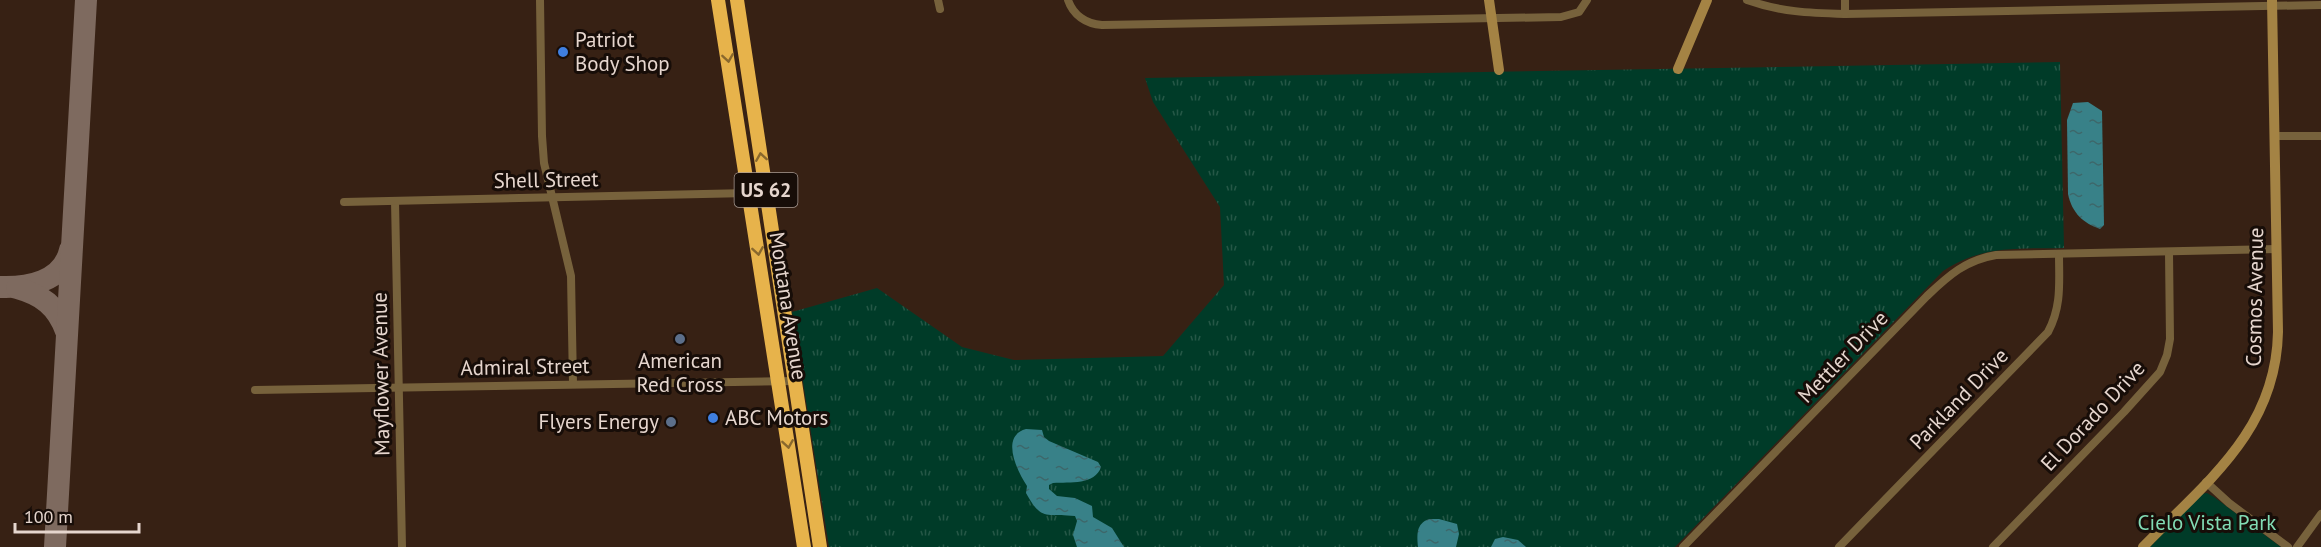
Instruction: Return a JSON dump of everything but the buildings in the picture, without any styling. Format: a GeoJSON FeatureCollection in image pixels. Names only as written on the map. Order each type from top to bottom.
{"type":"FeatureCollection","features":[{"type":"Feature","properties":{"kind":"highway","name":"Montana Avenue"},"geometry":{"type":"LineString","coordinates":[[718,0],[804,547]]}},
{"type":"Feature","properties":{"kind":"highway","name":"Montana Avenue"},"geometry":{"type":"LineString","coordinates":[[737,0],[820,547]]}},
{"type":"Feature","properties":{"kind":"street"},"geometry":{"type":"LineString","coordinates":[[540,0],[544,163],[571,276],[573,384]]}},
{"type":"Feature","properties":{"kind":"street"},"geometry":{"type":"LineString","coordinates":[[938,0],[940,9]]}},
{"type":"Feature","properties":{"kind":"street"},"geometry":{"type":"LineString","coordinates":[[1068,0],[1071,8],[1081,18],[1102,25],[1561,17],[1582,10],[1587,0]]}},
{"type":"Feature","properties":{"kind":"street"},"geometry":{"type":"LineString","coordinates":[[1489,0],[1499,70]]}},
{"type":"Feature","properties":{"kind":"street"},"geometry":{"type":"LineString","coordinates":[[1678,69],[1707,0]]}},
{"type":"Feature","properties":{"kind":"street"},"geometry":{"type":"LineString","coordinates":[[1747,0],[1764,7],[1797,13],[1845,14],[2167,4],[2321,5]]}},
{"type":"Feature","properties":{"kind":"street"},"geometry":{"type":"LineString","coordinates":[[1845,0],[1845,14]]}},
{"type":"Feature","properties":{"kind":"street","name":"Cosmos Avenue"},"geometry":{"type":"LineString","coordinates":[[2143,547],[2238,447],[2255,424],[2272,383],[2278,349],[2272,3]]}},
{"type":"Feature","properties":{"kind":"street"},"geometry":{"type":"LineString","coordinates":[[2275,136],[2321,136]]}},
{"type":"Feature","properties":{"kind":"street","name":"Shell Street"},"geometry":{"type":"LineString","coordinates":[[344,202],[749,193]]}},
{"type":"Feature","properties":{"kind":"street","name":"Mayflower Avenue"},"geometry":{"type":"LineString","coordinates":[[396,201],[402,547]]}},
{"type":"Feature","properties":{"kind":"street","name":"Mettler Drive"},"geometry":{"type":"LineString","coordinates":[[1683,547],[1919,304],[1956,269],[1975,260],[1996,255],[2277,249]]}},
{"type":"Feature","properties":{"kind":"street","name":"El Dorado Drive"},"geometry":{"type":"LineString","coordinates":[[1993,547],[2160,372],[2170,339],[2169,253]]}},
{"type":"Feature","properties":{"kind":"street","name":"Parkland Drive"},"geometry":{"type":"LineString","coordinates":[[1839,547],[2048,332],[2060,298],[2059,254]]}},
{"type":"Feature","properties":{"kind":"street","name":"Admiral Street"},"geometry":{"type":"LineString","coordinates":[[255,390],[795,381]]}},
{"type":"Feature","properties":{"kind":"street"},"geometry":{"type":"LineString","coordinates":[[2206,482],[2229,503],[2288,547]]}},
{"type":"Feature","properties":{"kind":"street"},"geometry":{"type":"LineString","coordinates":[[2297,547],[2321,514]]}},
{"type":"Feature","properties":{"kind":"green space"},"geometry":{"type":"Polygon","coordinates":[[[2060,62],[2064,248],[2001,250],[1972,257],[1943,271],[1675,547],[829,547],[792,312],[877,288],[962,347],[1014,360],[1163,356],[1224,285],[1220,207],[1153,102],[1145,78],[2060,62]]]}},
{"type":"Feature","properties":{"kind":"green space","name":"Cielo Vista Park"},"geometry":{"type":"Polygon","coordinates":[[[2207,493],[2281,547],[2150,547],[2201,494],[2207,493]]]}},
{"type":"Feature","properties":{"kind":"water"},"geometry":{"type":"Polygon","coordinates":[[[2088,102],[2102,111],[2104,225],[2100,229],[2088,224],[2079,216],[2072,207],[2068,194],[2067,120],[2073,103],[2088,102]]]}},
{"type":"Feature","properties":{"kind":"water"},"geometry":{"type":"Polygon","coordinates":[[[1026,429],[1042,430],[1044,437],[1049,441],[1098,462],[1101,467],[1098,473],[1088,480],[1053,483],[1049,485],[1049,489],[1057,496],[1075,498],[1092,506],[1093,517],[1112,528],[1124,547],[1077,547],[1073,535],[1077,521],[1075,516],[1046,514],[1036,508],[1026,493],[1027,486],[1013,454],[1014,439],[1018,433],[1026,429]]]}},
{"type":"Feature","properties":{"kind":"water"},"geometry":{"type":"Polygon","coordinates":[[[1429,519],[1457,524],[1459,534],[1456,547],[1418,547],[1420,527],[1429,519]]]}},
{"type":"Feature","properties":{"kind":"water"},"geometry":{"type":"Polygon","coordinates":[[[1503,537],[1518,540],[1526,547],[1491,547],[1495,539],[1503,537]]]}},
{"type":"Feature","properties":{"kind":"taxiway"},"geometry":{"type":"LineString","coordinates":[[55,547],[86,0]]}},
{"type":"Feature","properties":{"kind":"taxiway"},"geometry":{"type":"LineString","coordinates":[[0,287],[32,284],[52,276],[66,261],[70,250]]}},
{"type":"Feature","properties":{"kind":"taxiway"},"geometry":{"type":"LineString","coordinates":[[17,288],[34,294],[48,303],[58,315],[66,331]]}},
{"type":"Feature","properties":{"kind":"place","name":"Patriot Body Shop"},"geometry":{"type":"Point","coordinates":[563,52]}},
{"type":"Feature","properties":{"kind":"place","name":"American Red Cross"},"geometry":{"type":"Point","coordinates":[680,339]}},
{"type":"Feature","properties":{"kind":"place","name":"ABC Motors"},"geometry":{"type":"Point","coordinates":[713,418]}},
{"type":"Feature","properties":{"kind":"place","name":"Flyers Energy"},"geometry":{"type":"Point","coordinates":[671,422]}}]}
